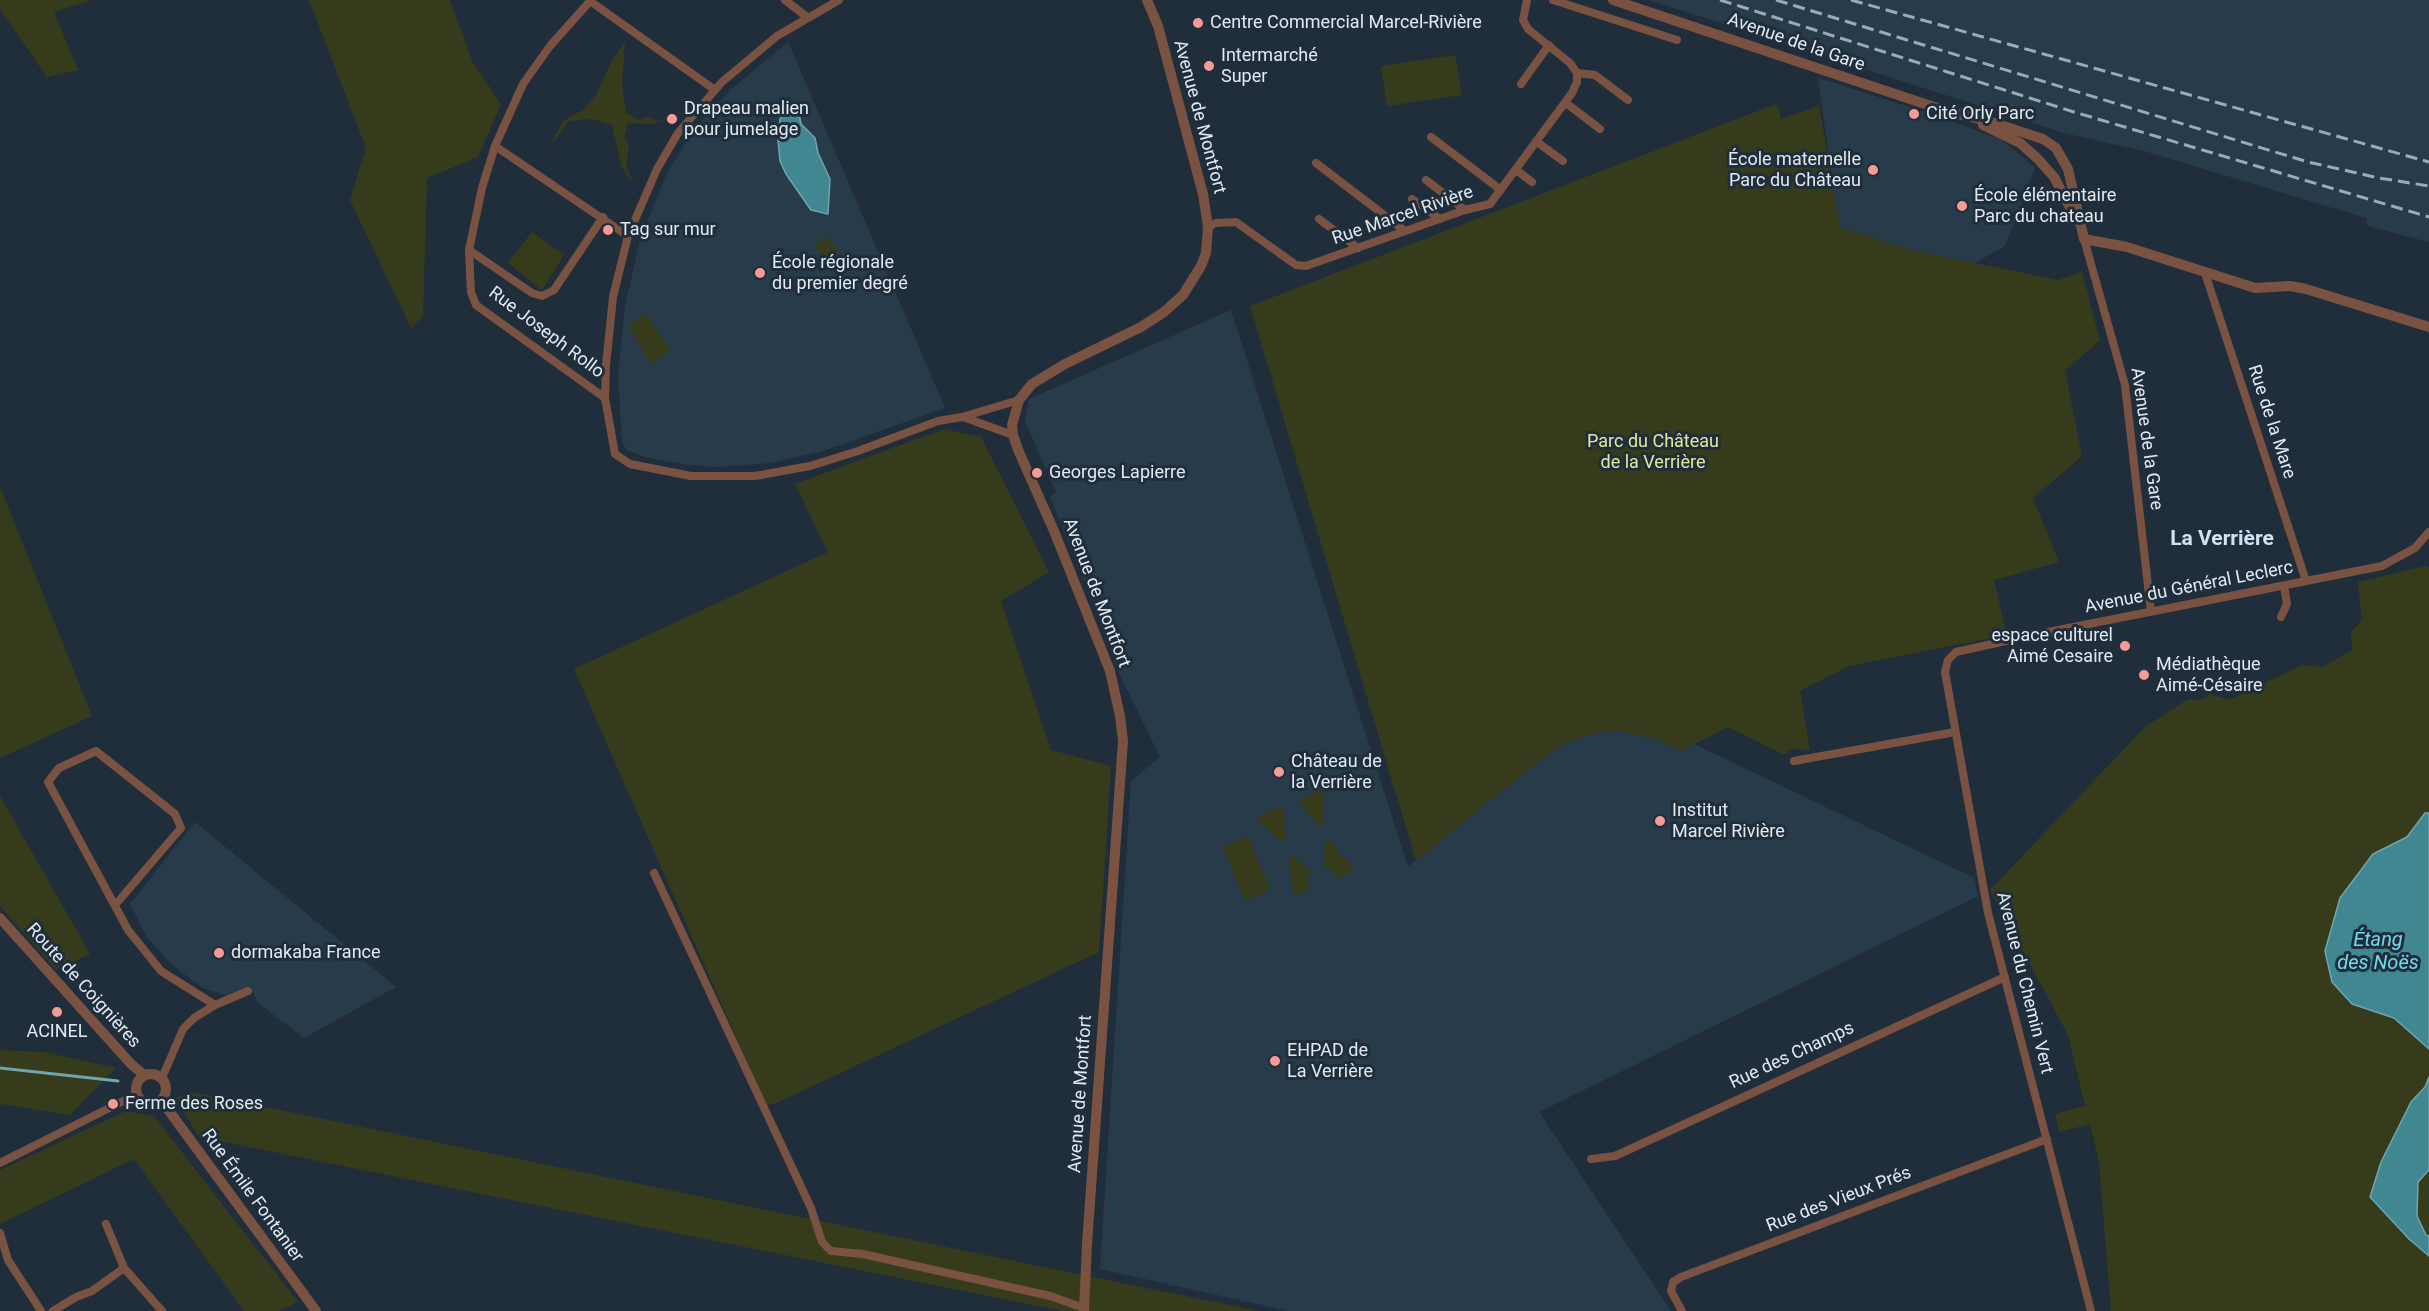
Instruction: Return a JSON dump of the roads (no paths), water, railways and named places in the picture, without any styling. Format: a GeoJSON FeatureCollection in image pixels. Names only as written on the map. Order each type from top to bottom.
{"type":"FeatureCollection","features":[{"type":"Feature","properties":{"kind":"street"},"geometry":{"type":"LineString","coordinates":[[591,0],[715,90]]}},
{"type":"Feature","properties":{"kind":"street","name":"Rue Joseph Rollo"},"geometry":{"type":"LineString","coordinates":[[591,0],[550,46],[524,84],[495,146],[482,188],[469,250],[471,292],[476,305],[605,398]]}},
{"type":"Feature","properties":{"kind":"street"},"geometry":{"type":"LineString","coordinates":[[785,0],[807,17]]}},
{"type":"Feature","properties":{"kind":"street"},"geometry":{"type":"LineString","coordinates":[[839,0],[777,36],[748,58],[715,90],[678,133],[668,150],[628,236],[613,297],[605,398],[615,454],[630,464],[691,476],[755,476],[810,466],[899,437],[938,421],[962,417],[1018,400]]}},
{"type":"Feature","properties":{"kind":"street","name":"Avenue de Montfort"},"geometry":{"type":"LineString","coordinates":[[1018,400],[1032,384],[1044,375],[1142,327],[1173,304],[1183,295],[1201,266],[1206,253],[1208,227],[1203,194],[1158,26],[1147,0]]}},
{"type":"Feature","properties":{"kind":"street"},"geometry":{"type":"LineString","coordinates":[[1527,0],[1523,20],[1528,29],[1570,63],[1576,73],[1595,75],[1628,100]]}},
{"type":"Feature","properties":{"kind":"street"},"geometry":{"type":"LineString","coordinates":[[1553,0],[1677,40]]}},
{"type":"Feature","properties":{"kind":"street","name":"Avenue de la Gare"},"geometry":{"type":"LineString","coordinates":[[1613,0],[1969,118],[2025,132],[2043,139],[2056,148],[2068,169],[2125,386],[2151,612]]}},
{"type":"Feature","properties":{"kind":"street"},"geometry":{"type":"LineString","coordinates":[[1521,84],[1549,45]]}},
{"type":"Feature","properties":{"kind":"street","name":"Rue Marcel Rivière"},"geometry":{"type":"LineString","coordinates":[[1208,227],[1216,223],[1236,222],[1296,265],[1306,267],[1465,210],[1490,204],[1566,102],[1575,88],[1576,73]]}},
{"type":"Feature","properties":{"kind":"street"},"geometry":{"type":"LineString","coordinates":[[1566,102],[1600,129]]}},
{"type":"Feature","properties":{"kind":"street","name":"Avenue de la Gare"},"geometry":{"type":"LineString","coordinates":[[1969,118],[2020,143],[2037,158],[2054,177],[2085,239]]}},
{"type":"Feature","properties":{"kind":"street"},"geometry":{"type":"LineString","coordinates":[[1431,137],[1501,190]]}},
{"type":"Feature","properties":{"kind":"street"},"geometry":{"type":"LineString","coordinates":[[1537,142],[1563,161]]}},
{"type":"Feature","properties":{"kind":"street"},"geometry":{"type":"LineString","coordinates":[[495,146],[628,236]]}},
{"type":"Feature","properties":{"kind":"street"},"geometry":{"type":"LineString","coordinates":[[1316,163],[1405,231]]}},
{"type":"Feature","properties":{"kind":"street"},"geometry":{"type":"LineString","coordinates":[[1516,170],[1532,182]]}},
{"type":"Feature","properties":{"kind":"street"},"geometry":{"type":"LineString","coordinates":[[1426,180],[1465,210]]}},
{"type":"Feature","properties":{"kind":"street"},"geometry":{"type":"LineString","coordinates":[[1412,199],[1440,219]]}},
{"type":"Feature","properties":{"kind":"street"},"geometry":{"type":"LineString","coordinates":[[469,250],[532,293],[542,296],[554,290],[603,217]]}},
{"type":"Feature","properties":{"kind":"street"},"geometry":{"type":"LineString","coordinates":[[1319,219],[1358,248]]}},
{"type":"Feature","properties":{"kind":"street"},"geometry":{"type":"LineString","coordinates":[[2085,239],[2127,247],[2255,288],[2289,286],[2306,289],[2429,327]]}},
{"type":"Feature","properties":{"kind":"street","name":"Rue de la Mare"},"geometry":{"type":"LineString","coordinates":[[2205,273],[2306,582]]}},
{"type":"Feature","properties":{"kind":"street"},"geometry":{"type":"LineString","coordinates":[[962,417],[1012,435],[1014,412],[1018,400]]}},
{"type":"Feature","properties":{"kind":"street","name":"Avenue de Montfort"},"geometry":{"type":"LineString","coordinates":[[1012,435],[1104,655],[1115,691],[1123,741],[1084,1310]]}},
{"type":"Feature","properties":{"kind":"street","name":"Avenue du Général Leclerc"},"geometry":{"type":"LineString","coordinates":[[1948,660],[1956,652],[2382,566],[2415,548],[2429,532]]}},
{"type":"Feature","properties":{"kind":"street"},"geometry":{"type":"LineString","coordinates":[[2281,617],[2287,604],[2284,586]]}},
{"type":"Feature","properties":{"kind":"street","name":"Avenue du Chemin Vert"},"geometry":{"type":"LineString","coordinates":[[1948,660],[1945,672],[1988,913],[2091,1311]]}},
{"type":"Feature","properties":{"kind":"street"},"geometry":{"type":"LineString","coordinates":[[1794,761],[1955,732]]}},
{"type":"Feature","properties":{"kind":"street"},"geometry":{"type":"LineString","coordinates":[[116,904],[181,828],[175,814],[96,751],[59,768],[48,782],[116,904],[128,930],[161,971],[215,1005]]}},
{"type":"Feature","properties":{"kind":"street"},"geometry":{"type":"LineString","coordinates":[[654,873],[811,1208],[822,1242],[831,1251],[862,1254],[1039,1293],[1084,1310]]}},
{"type":"Feature","properties":{"kind":"street","name":"Route de Coignières"},"geometry":{"type":"LineString","coordinates":[[0,918],[131,1064],[144,1075]]}},
{"type":"Feature","properties":{"kind":"street","name":"Rue des Champs"},"geometry":{"type":"LineString","coordinates":[[1591,1159],[1615,1156],[2005,977]]}},
{"type":"Feature","properties":{"kind":"street"},"geometry":{"type":"LineString","coordinates":[[162,1078],[183,1029],[194,1018],[215,1005],[248,991]]}},
{"type":"Feature","properties":{"kind":"street"},"geometry":{"type":"LineString","coordinates":[[153,1073],[162,1078],[166,1087],[161,1100],[147,1103],[137,1094],[137,1083],[144,1075],[153,1073]]}},
{"type":"Feature","properties":{"kind":"street"},"geometry":{"type":"LineString","coordinates":[[0,1163],[137,1094]]}},
{"type":"Feature","properties":{"kind":"street","name":"Rue Émile Fontanier"},"geometry":{"type":"LineString","coordinates":[[161,1100],[316,1311]]}},
{"type":"Feature","properties":{"kind":"street","name":"Rue des Vieux Prés"},"geometry":{"type":"LineString","coordinates":[[1682,1311],[1671,1291],[1673,1282],[1681,1277],[2048,1139]]}},
{"type":"Feature","properties":{"kind":"street"},"geometry":{"type":"LineString","coordinates":[[106,1224],[124,1268],[162,1311]]}},
{"type":"Feature","properties":{"kind":"street"},"geometry":{"type":"LineString","coordinates":[[0,1233],[8,1260],[41,1311]]}},
{"type":"Feature","properties":{"kind":"street"},"geometry":{"type":"LineString","coordinates":[[53,1311],[76,1297],[92,1291],[124,1268]]}},
{"type":"Feature","properties":{"kind":"water"},"geometry":{"type":"Polygon","coordinates":[[[793,103],[798,108],[801,124],[815,138],[818,153],[830,179],[828,214],[811,210],[786,174],[780,161],[778,140],[780,119],[787,105],[793,103]]]}},
{"type":"Feature","properties":{"kind":"water","name":"Étang des Noës"},"geometry":{"type":"Polygon","coordinates":[[[2425,813],[2429,813],[2429,1049],[2394,1018],[2352,1004],[2332,982],[2325,951],[2340,898],[2373,854],[2407,837],[2425,813]]]}},
{"type":"Feature","properties":{"kind":"water"},"geometry":{"type":"Polygon","coordinates":[[[2429,1077],[2429,1170],[2418,1182],[2417,1216],[2426,1235],[2429,1236],[2429,1256],[2409,1239],[2370,1197],[2381,1162],[2411,1102],[2425,1087],[2429,1077]]]}},
{"type":"Feature","properties":{"kind":"waterway"},"geometry":{"type":"LineString","coordinates":[[0,1068],[118,1081]]}},
{"type":"Feature","properties":{"kind":"railway"},"geometry":{"type":"LineString","coordinates":[[1720,0],[2074,112],[2429,217]]}},
{"type":"Feature","properties":{"kind":"railway"},"geometry":{"type":"LineString","coordinates":[[1776,0],[2308,162],[2379,178],[2429,186]]}},
{"type":"Feature","properties":{"kind":"railway"},"geometry":{"type":"LineString","coordinates":[[1851,0],[2429,162]]}},
{"type":"Feature","properties":{"kind":"place","name":"Centre Commercial Marcel-Rivière"},"geometry":{"type":"Point","coordinates":[1198,23]}},
{"type":"Feature","properties":{"kind":"place","name":"Intermarché Super"},"geometry":{"type":"Point","coordinates":[1209,66]}},
{"type":"Feature","properties":{"kind":"place","name":"Cité Orly Parc"},"geometry":{"type":"Point","coordinates":[1914,114]}},
{"type":"Feature","properties":{"kind":"place","name":"Drapeau malien pour jumelage"},"geometry":{"type":"Point","coordinates":[672,119]}},
{"type":"Feature","properties":{"kind":"place","name":"École maternelle Parc du Château"},"geometry":{"type":"Point","coordinates":[1873,170]}},
{"type":"Feature","properties":{"kind":"place","name":"École élémentaire Parc du chateau"},"geometry":{"type":"Point","coordinates":[1962,206]}},
{"type":"Feature","properties":{"kind":"place","name":"Tag sur mur"},"geometry":{"type":"Point","coordinates":[608,230]}},
{"type":"Feature","properties":{"kind":"place","name":"École régionale du premier degré"},"geometry":{"type":"Point","coordinates":[760,273]}},
{"type":"Feature","properties":{"kind":"place","name":"Georges Lapierre"},"geometry":{"type":"Point","coordinates":[1037,473]}},
{"type":"Feature","properties":{"kind":"place","name":"espace culturel Aimé Cesaire"},"geometry":{"type":"Point","coordinates":[2125,646]}},
{"type":"Feature","properties":{"kind":"place","name":"Médiathèque Aimé-Césaire"},"geometry":{"type":"Point","coordinates":[2144,675]}},
{"type":"Feature","properties":{"kind":"place","name":"Château de la Verrière"},"geometry":{"type":"Point","coordinates":[1279,772]}},
{"type":"Feature","properties":{"kind":"place","name":"Institut Marcel Rivière"},"geometry":{"type":"Point","coordinates":[1660,821]}},
{"type":"Feature","properties":{"kind":"place","name":"dormakaba France"},"geometry":{"type":"Point","coordinates":[219,953]}},
{"type":"Feature","properties":{"kind":"place","name":"ACINEL"},"geometry":{"type":"Point","coordinates":[57,1012]}},
{"type":"Feature","properties":{"kind":"place","name":"EHPAD de La Verrière"},"geometry":{"type":"Point","coordinates":[1275,1061]}},
{"type":"Feature","properties":{"kind":"place","name":"Ferme des Roses"},"geometry":{"type":"Point","coordinates":[113,1104]}},
{"type":"Feature","properties":{"kind":"district","name":"La Verrière"},"geometry":{"type":"Point","coordinates":[2222,540]}},
{"type":"Feature","properties":{"kind":"park label","name":"Parc du Château de la Verrière"},"geometry":{"type":"Point","coordinates":[1653,452]}}]}
